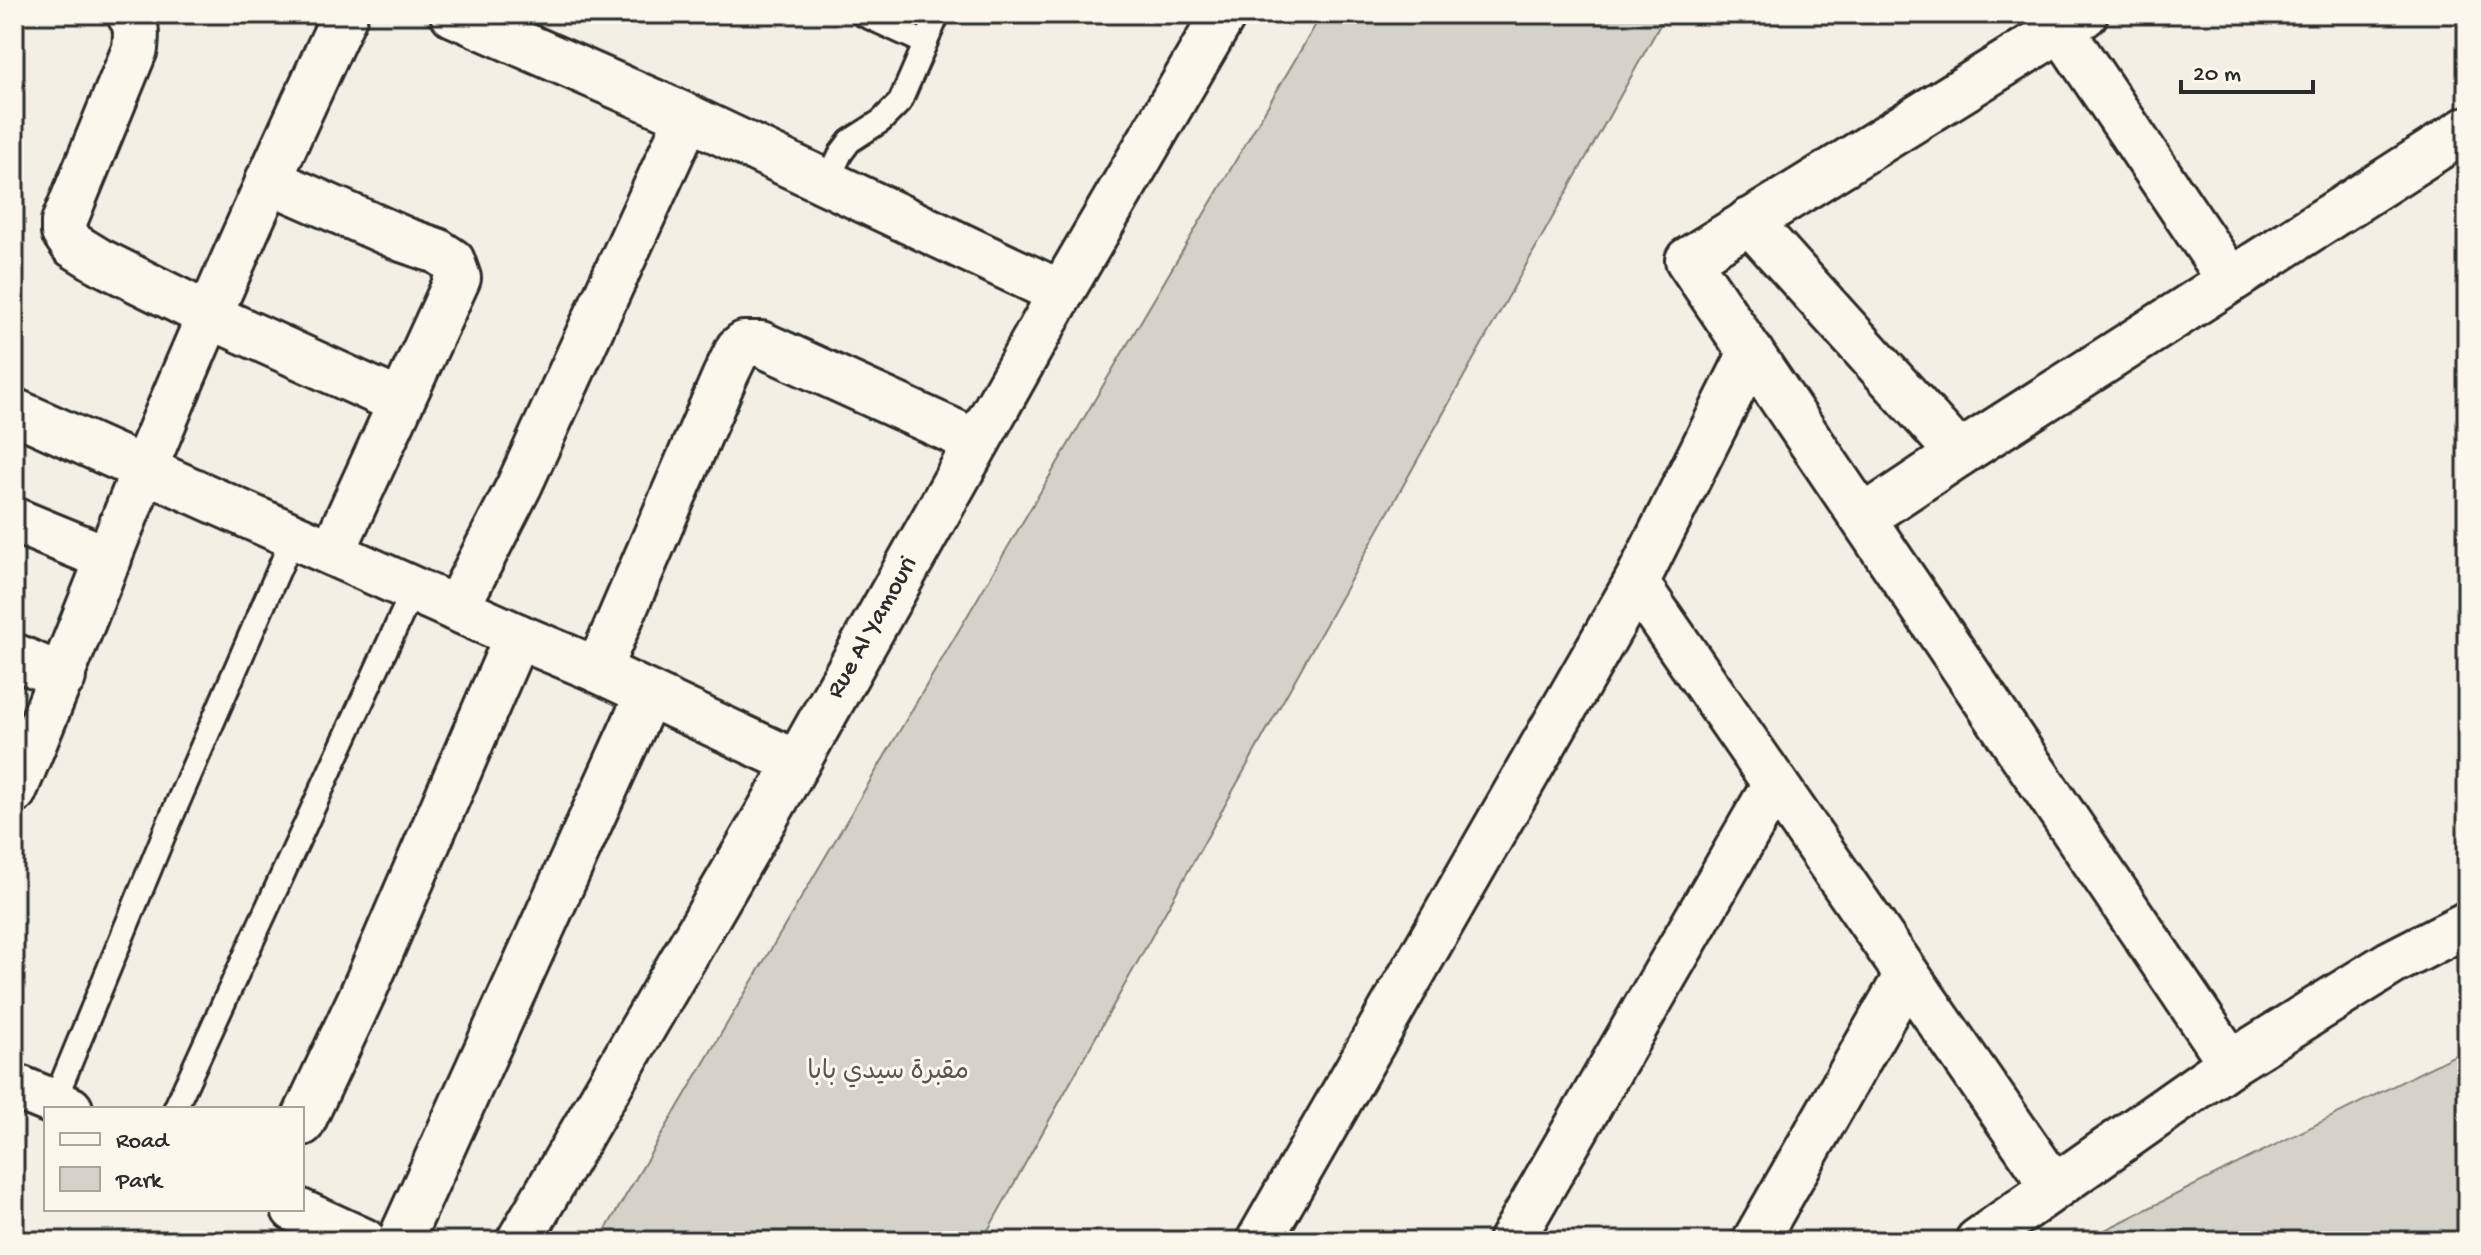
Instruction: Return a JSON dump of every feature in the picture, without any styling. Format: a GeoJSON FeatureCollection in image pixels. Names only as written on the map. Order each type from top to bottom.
{"type":"FeatureCollection","features":[{"type":"Feature","properties":{"kind":"street"},"geometry":{"type":"LineString","coordinates":[[129,14],[137,31],[135,49],[64,222],[64,232],[73,245],[210,316],[400,402]]}},
{"type":"Feature","properties":{"kind":"street"},"geometry":{"type":"LineString","coordinates":[[14,791],[63,677],[144,470],[268,180],[345,14]]}},
{"type":"Feature","properties":{"kind":"street"},"geometry":{"type":"LineString","coordinates":[[453,14],[688,117],[1061,293]]}},
{"type":"Feature","properties":{"kind":"street","name":"Rue Al Yamouri"},"geometry":{"type":"LineString","coordinates":[[519,1241],[797,763],[1061,293],[1224,14]]}},
{"type":"Feature","properties":{"kind":"street"},"geometry":{"type":"LineString","coordinates":[[2230,280],[2066,19],[1688,260],[2231,1063]]}},
{"type":"Feature","properties":{"kind":"street"},"geometry":{"type":"LineString","coordinates":[[456,609],[519,486],[688,117]]}},
{"type":"Feature","properties":{"kind":"street"},"geometry":{"type":"LineString","coordinates":[[1863,518],[2467,129]]}},
{"type":"Feature","properties":{"kind":"street"},"geometry":{"type":"LineString","coordinates":[[268,180],[437,251],[452,261],[458,278],[400,402],[313,545]]}},
{"type":"Feature","properties":{"kind":"street"},"geometry":{"type":"LineString","coordinates":[[1749,221],[1959,454]]}},
{"type":"Feature","properties":{"kind":"street"},"geometry":{"type":"LineString","coordinates":[[598,670],[725,376],[738,349],[744,344],[761,344],[977,442]]}},
{"type":"Feature","properties":{"kind":"street"},"geometry":{"type":"LineString","coordinates":[[1259,1241],[1636,583],[1751,353]]}},
{"type":"Feature","properties":{"kind":"street"},"geometry":{"type":"LineString","coordinates":[[14,411],[598,670],[797,763]]}},
{"type":"Feature","properties":{"kind":"street"},"geometry":{"type":"LineString","coordinates":[[14,520],[109,559]]}},
{"type":"Feature","properties":{"kind":"street"},"geometry":{"type":"LineString","coordinates":[[1636,583],[2054,1187]]}},
{"type":"Feature","properties":{"kind":"street"},"geometry":{"type":"LineString","coordinates":[[304,1119],[362,995],[517,636]]}},
{"type":"Feature","properties":{"kind":"street"},"geometry":{"type":"LineString","coordinates":[[14,656],[63,677]]}},
{"type":"Feature","properties":{"kind":"street"},"geometry":{"type":"LineString","coordinates":[[400,1241],[648,694]]}},
{"type":"Feature","properties":{"kind":"street"},"geometry":{"type":"LineString","coordinates":[[1511,1241],[1775,784]]}},
{"type":"Feature","properties":{"kind":"street"},"geometry":{"type":"LineString","coordinates":[[1978,1241],[2231,1063],[2391,963],[2467,924]]}},
{"type":"Feature","properties":{"kind":"street"},"geometry":{"type":"LineString","coordinates":[[1755,1241],[1907,975]]}},
{"type":"Feature","properties":{"kind":"street"},"geometry":{"type":"LineString","coordinates":[[14,1086],[62,1105]]}},
{"type":"Feature","properties":{"kind":"street"},"geometry":{"type":"LineString","coordinates":[[298,1211],[364,1241]]}},
{"type":"Feature","properties":{"kind":"lane"},"geometry":{"type":"LineString","coordinates":[[862,14],[925,43]]}},
{"type":"Feature","properties":{"kind":"lane"},"geometry":{"type":"LineString","coordinates":[[827,182],[850,141],[881,121],[900,102],[938,14]]}},
{"type":"Feature","properties":{"kind":"lane"},"geometry":{"type":"LineString","coordinates":[[62,1105],[165,832],[313,545]]}},
{"type":"Feature","properties":{"kind":"lane"},"geometry":{"type":"LineString","coordinates":[[176,1107],[413,590]]}},
{"type":"Feature","properties":{"kind":"green space","name":"مقبرة سيدي بابا"},"geometry":{"type":"Polygon","coordinates":[[[1322,14],[1666,14],[982,1241],[599,1241],[1322,14]]]}},
{"type":"Feature","properties":{"kind":"green space"},"geometry":{"type":"Polygon","coordinates":[[[2467,1049],[2467,1241],[2088,1241],[2087,1239],[2467,1049]]]}}]}
